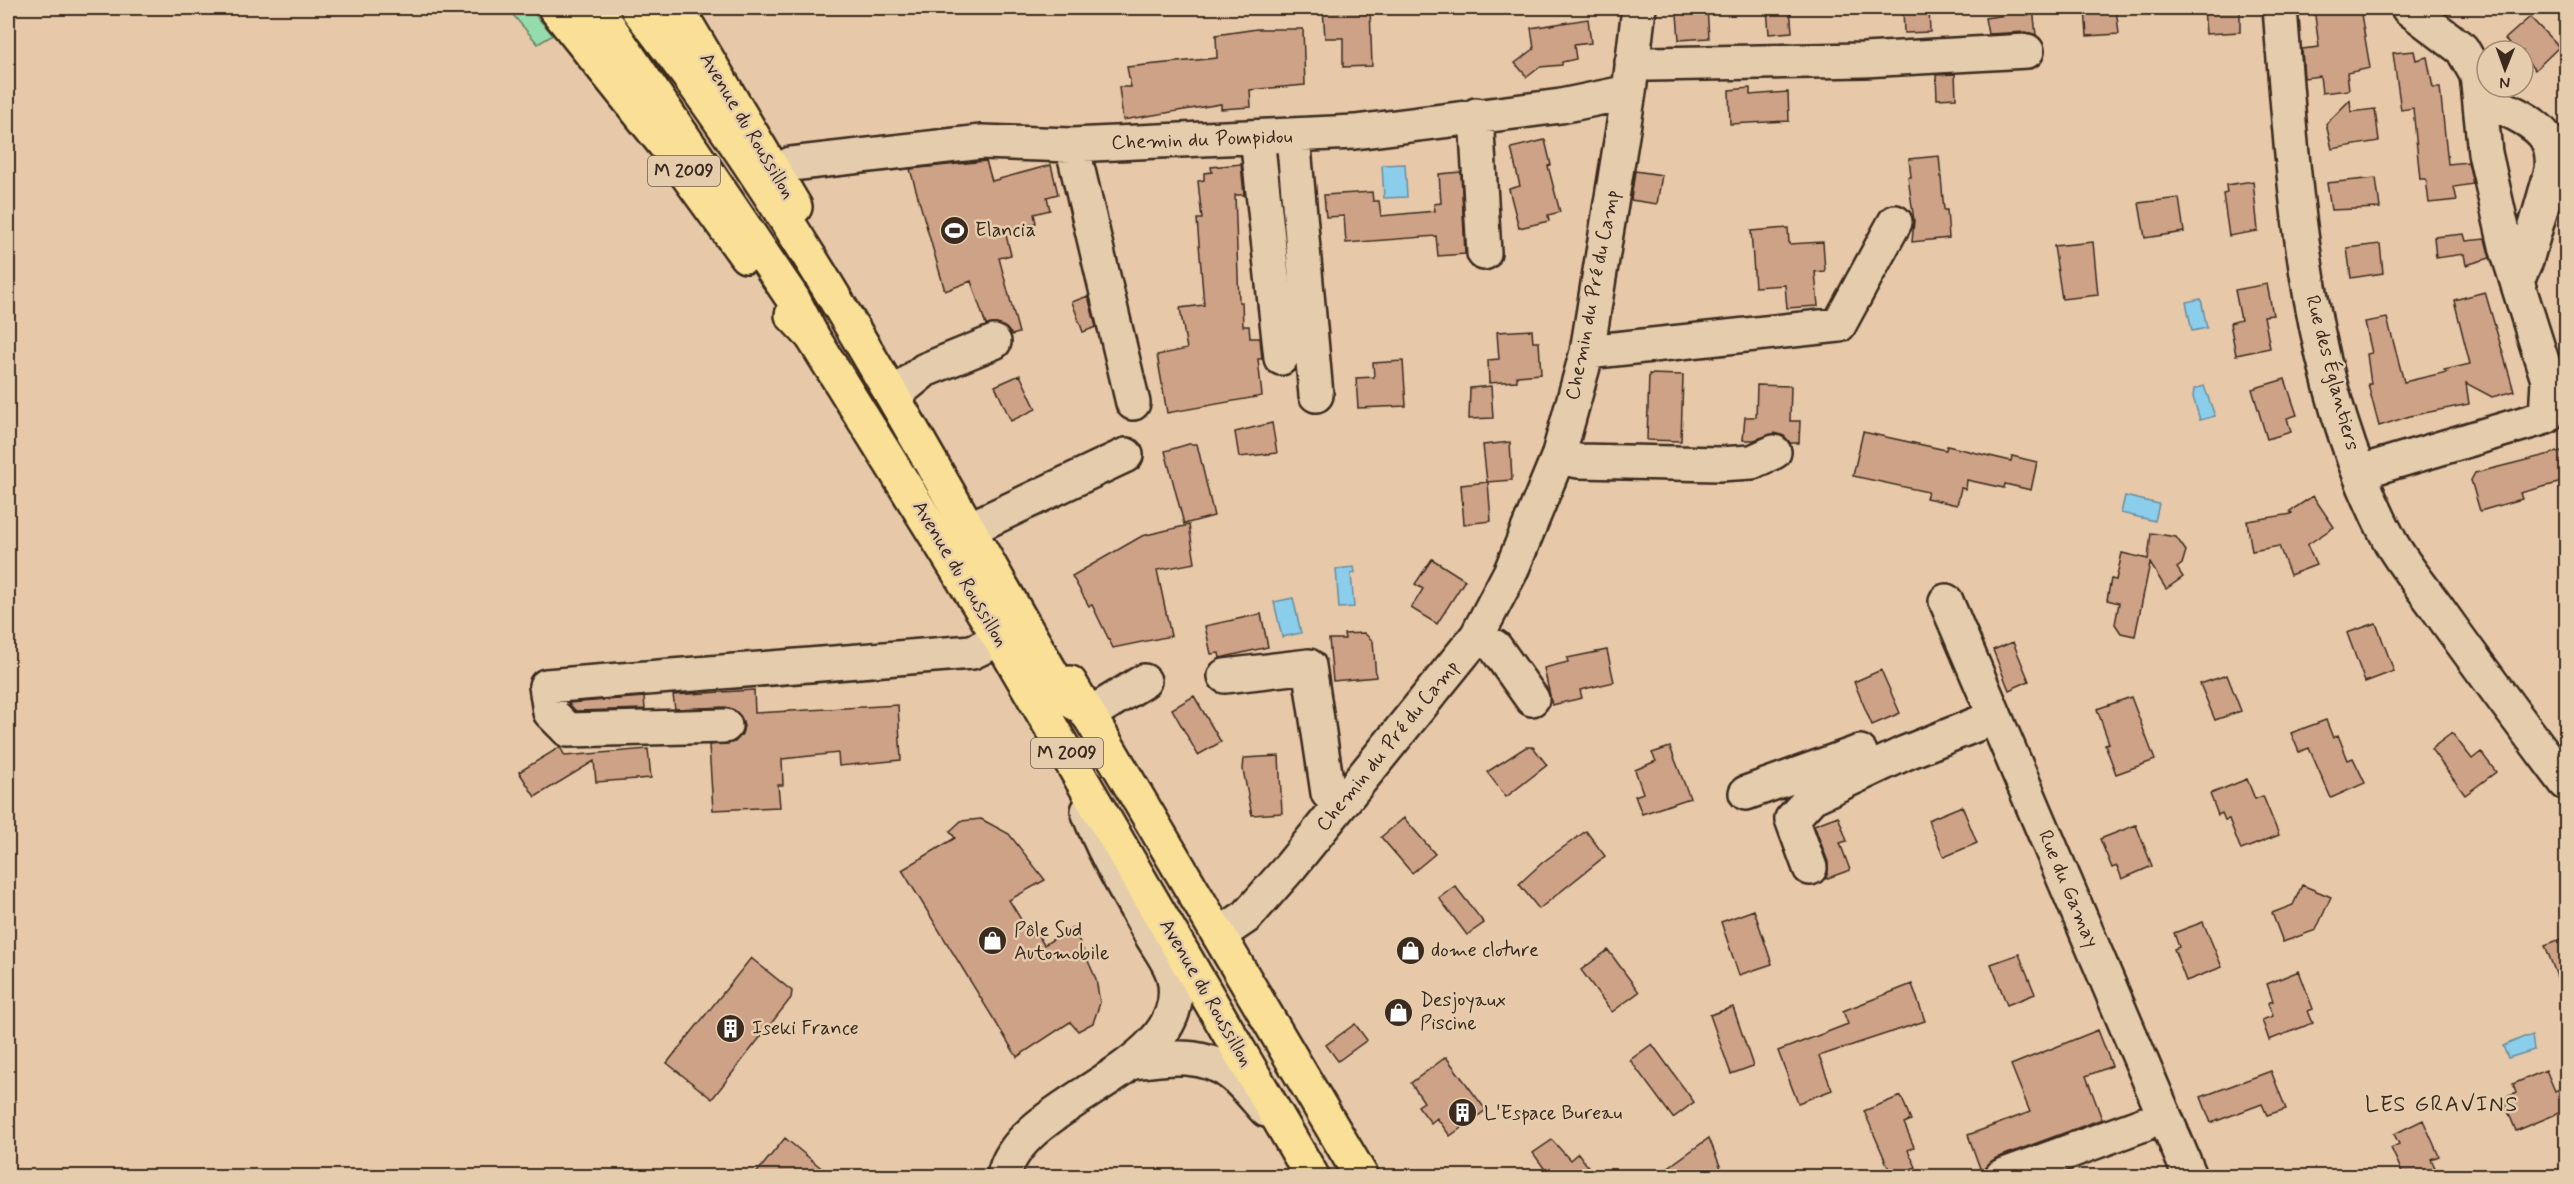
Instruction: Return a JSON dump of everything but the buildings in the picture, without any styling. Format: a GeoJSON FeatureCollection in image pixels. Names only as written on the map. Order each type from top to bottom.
{"type":"FeatureCollection","features":[{"type":"Feature","properties":{"kind":"main road","name":"Avenue du Roussillon"},"geometry":{"type":"LineString","coordinates":[[555,8],[669,150],[783,306],[812,336],[1000,639],[1312,1176]]}},
{"type":"Feature","properties":{"kind":"main road"},"geometry":{"type":"LineString","coordinates":[[596,8],[793,299],[812,336]]}},
{"type":"Feature","properties":{"kind":"main road"},"geometry":{"type":"LineString","coordinates":[[637,8],[772,198],[872,361],[1066,698],[1086,712]]}},
{"type":"Feature","properties":{"kind":"main road","name":"Avenue du Roussillon"},"geometry":{"type":"LineString","coordinates":[[676,8],[903,388],[982,523],[1086,712],[1361,1176]]}},
{"type":"Feature","properties":{"kind":"street","name":"Chemin du Pré du Camp"},"geometry":{"type":"LineString","coordinates":[[1219,935],[1247,916],[1477,636],[1511,571],[1558,457],[1587,352],[1639,8]]}},
{"type":"Feature","properties":{"kind":"street","name":"Rue des Églantiers"},"geometry":{"type":"LineString","coordinates":[[2280,8],[2294,177],[2314,316],[2348,445],[2391,542],[2494,687],[2566,783]]}},
{"type":"Feature","properties":{"kind":"street"},"geometry":{"type":"LineString","coordinates":[[2360,472],[2556,413],[2517,281],[2485,153],[2477,75],[2472,61],[2462,49],[2409,8]]}},
{"type":"Feature","properties":{"kind":"street","name":"Chemin du Pompidou"},"geometry":{"type":"LineString","coordinates":[[775,173],[791,164],[982,142],[1072,145],[1355,132],[1561,105],[1630,78],[1650,64],[1864,60],[2026,51]]}},
{"type":"Feature","properties":{"kind":"street"},"geometry":{"type":"LineString","coordinates":[[2480,102],[2500,105],[2535,128],[2546,136],[2553,155],[2552,170],[2526,261],[2517,281]]}},
{"type":"Feature","properties":{"kind":"street"},"geometry":{"type":"LineString","coordinates":[[1476,115],[1484,253]]}},
{"type":"Feature","properties":{"kind":"street"},"geometry":{"type":"LineString","coordinates":[[1293,136],[1316,395]]}},
{"type":"Feature","properties":{"kind":"street"},"geometry":{"type":"LineString","coordinates":[[1257,137],[1281,358]]}},
{"type":"Feature","properties":{"kind":"street"},"geometry":{"type":"LineString","coordinates":[[1072,145],[1133,403]]}},
{"type":"Feature","properties":{"kind":"street"},"geometry":{"type":"LineString","coordinates":[[1587,352],[1839,325],[1895,222]]}},
{"type":"Feature","properties":{"kind":"street"},"geometry":{"type":"LineString","coordinates":[[903,388],[924,370],[993,342]]}},
{"type":"Feature","properties":{"kind":"street"},"geometry":{"type":"LineString","coordinates":[[1558,457],[1579,461],[1719,464],[1752,462],[1774,452]]}},
{"type":"Feature","properties":{"kind":"street"},"geometry":{"type":"LineString","coordinates":[[982,523],[1126,455]]}},
{"type":"Feature","properties":{"kind":"street","name":"Rue du Gamay"},"geometry":{"type":"LineString","coordinates":[[1946,601],[2190,1176]]}},
{"type":"Feature","properties":{"kind":"street"},"geometry":{"type":"LineString","coordinates":[[1477,636],[1495,647],[1532,699]]}},
{"type":"Feature","properties":{"kind":"street"},"geometry":{"type":"LineString","coordinates":[[725,726],[568,730],[550,712],[546,686],[972,652],[1000,639]]}},
{"type":"Feature","properties":{"kind":"street"},"geometry":{"type":"LineString","coordinates":[[1225,676],[1309,666],[1328,793],[1341,804]]}},
{"type":"Feature","properties":{"kind":"street"},"geometry":{"type":"LineString","coordinates":[[1086,712],[1144,681]]}},
{"type":"Feature","properties":{"kind":"street"},"geometry":{"type":"LineString","coordinates":[[1746,793],[1991,708]]}},
{"type":"Feature","properties":{"kind":"street"},"geometry":{"type":"LineString","coordinates":[[1810,868],[1792,819],[1812,797],[1905,753],[1991,708]]}},
{"type":"Feature","properties":{"kind":"street"},"geometry":{"type":"LineString","coordinates":[[1004,1176],[1015,1152],[1048,1118],[1134,1062],[1161,1032],[1174,1005],[1174,977],[1101,845],[1063,746]]}},
{"type":"Feature","properties":{"kind":"street"},"geometry":{"type":"LineString","coordinates":[[1134,1062],[1170,1057],[1202,1060],[1233,1074],[1286,1131]]}},
{"type":"Feature","properties":{"kind":"street"},"geometry":{"type":"LineString","coordinates":[[2002,1176],[2144,1124]]}},
{"type":"Feature","properties":{"kind":"green space"},"geometry":{"type":"Polygon","coordinates":[[[507,8],[529,8],[553,35],[538,44],[507,8]]]}},
{"type":"Feature","properties":{"kind":"water"},"geometry":{"type":"Polygon","coordinates":[[[1405,164],[1407,197],[1384,198],[1382,165],[1405,164]]]}},
{"type":"Feature","properties":{"kind":"water"},"geometry":{"type":"Polygon","coordinates":[[[2201,299],[2207,328],[2192,331],[2186,302],[2201,299]]]}},
{"type":"Feature","properties":{"kind":"water"},"geometry":{"type":"Polygon","coordinates":[[[2204,386],[2215,416],[2200,420],[2193,397],[2194,389],[2204,386]]]}},
{"type":"Feature","properties":{"kind":"water"},"geometry":{"type":"Polygon","coordinates":[[[2125,496],[2159,504],[2155,521],[2121,513],[2125,496]]]}},
{"type":"Feature","properties":{"kind":"water"},"geometry":{"type":"Polygon","coordinates":[[[1354,567],[1355,573],[1351,574],[1354,607],[1339,608],[1336,569],[1354,567]]]}},
{"type":"Feature","properties":{"kind":"water"},"geometry":{"type":"Polygon","coordinates":[[[1293,598],[1301,633],[1282,637],[1274,602],[1293,598]]]}},
{"type":"Feature","properties":{"kind":"water"},"geometry":{"type":"Polygon","coordinates":[[[2532,1036],[2534,1050],[2508,1058],[2503,1046],[2532,1036]]]}},
{"type":"Feature","properties":{"kind":"place","name":"Elancia"},"geometry":{"type":"Point","coordinates":[954,230]}},
{"type":"Feature","properties":{"kind":"place","name":"Pôle Sud Automobile"},"geometry":{"type":"Point","coordinates":[993,941]}},
{"type":"Feature","properties":{"kind":"place","name":"dome cloture"},"geometry":{"type":"Point","coordinates":[1410,950]}},
{"type":"Feature","properties":{"kind":"place","name":"Desjoyaux Piscine"},"geometry":{"type":"Point","coordinates":[1399,1012]}},
{"type":"Feature","properties":{"kind":"place","name":"Iseki France"},"geometry":{"type":"Point","coordinates":[731,1028]}},
{"type":"Feature","properties":{"kind":"place","name":"L'Espace Bureau"},"geometry":{"type":"Point","coordinates":[1463,1113]}},
{"type":"Feature","properties":{"kind":"district","name":"LES GRAVINS"},"geometry":{"type":"Point","coordinates":[2442,1105]}}]}
